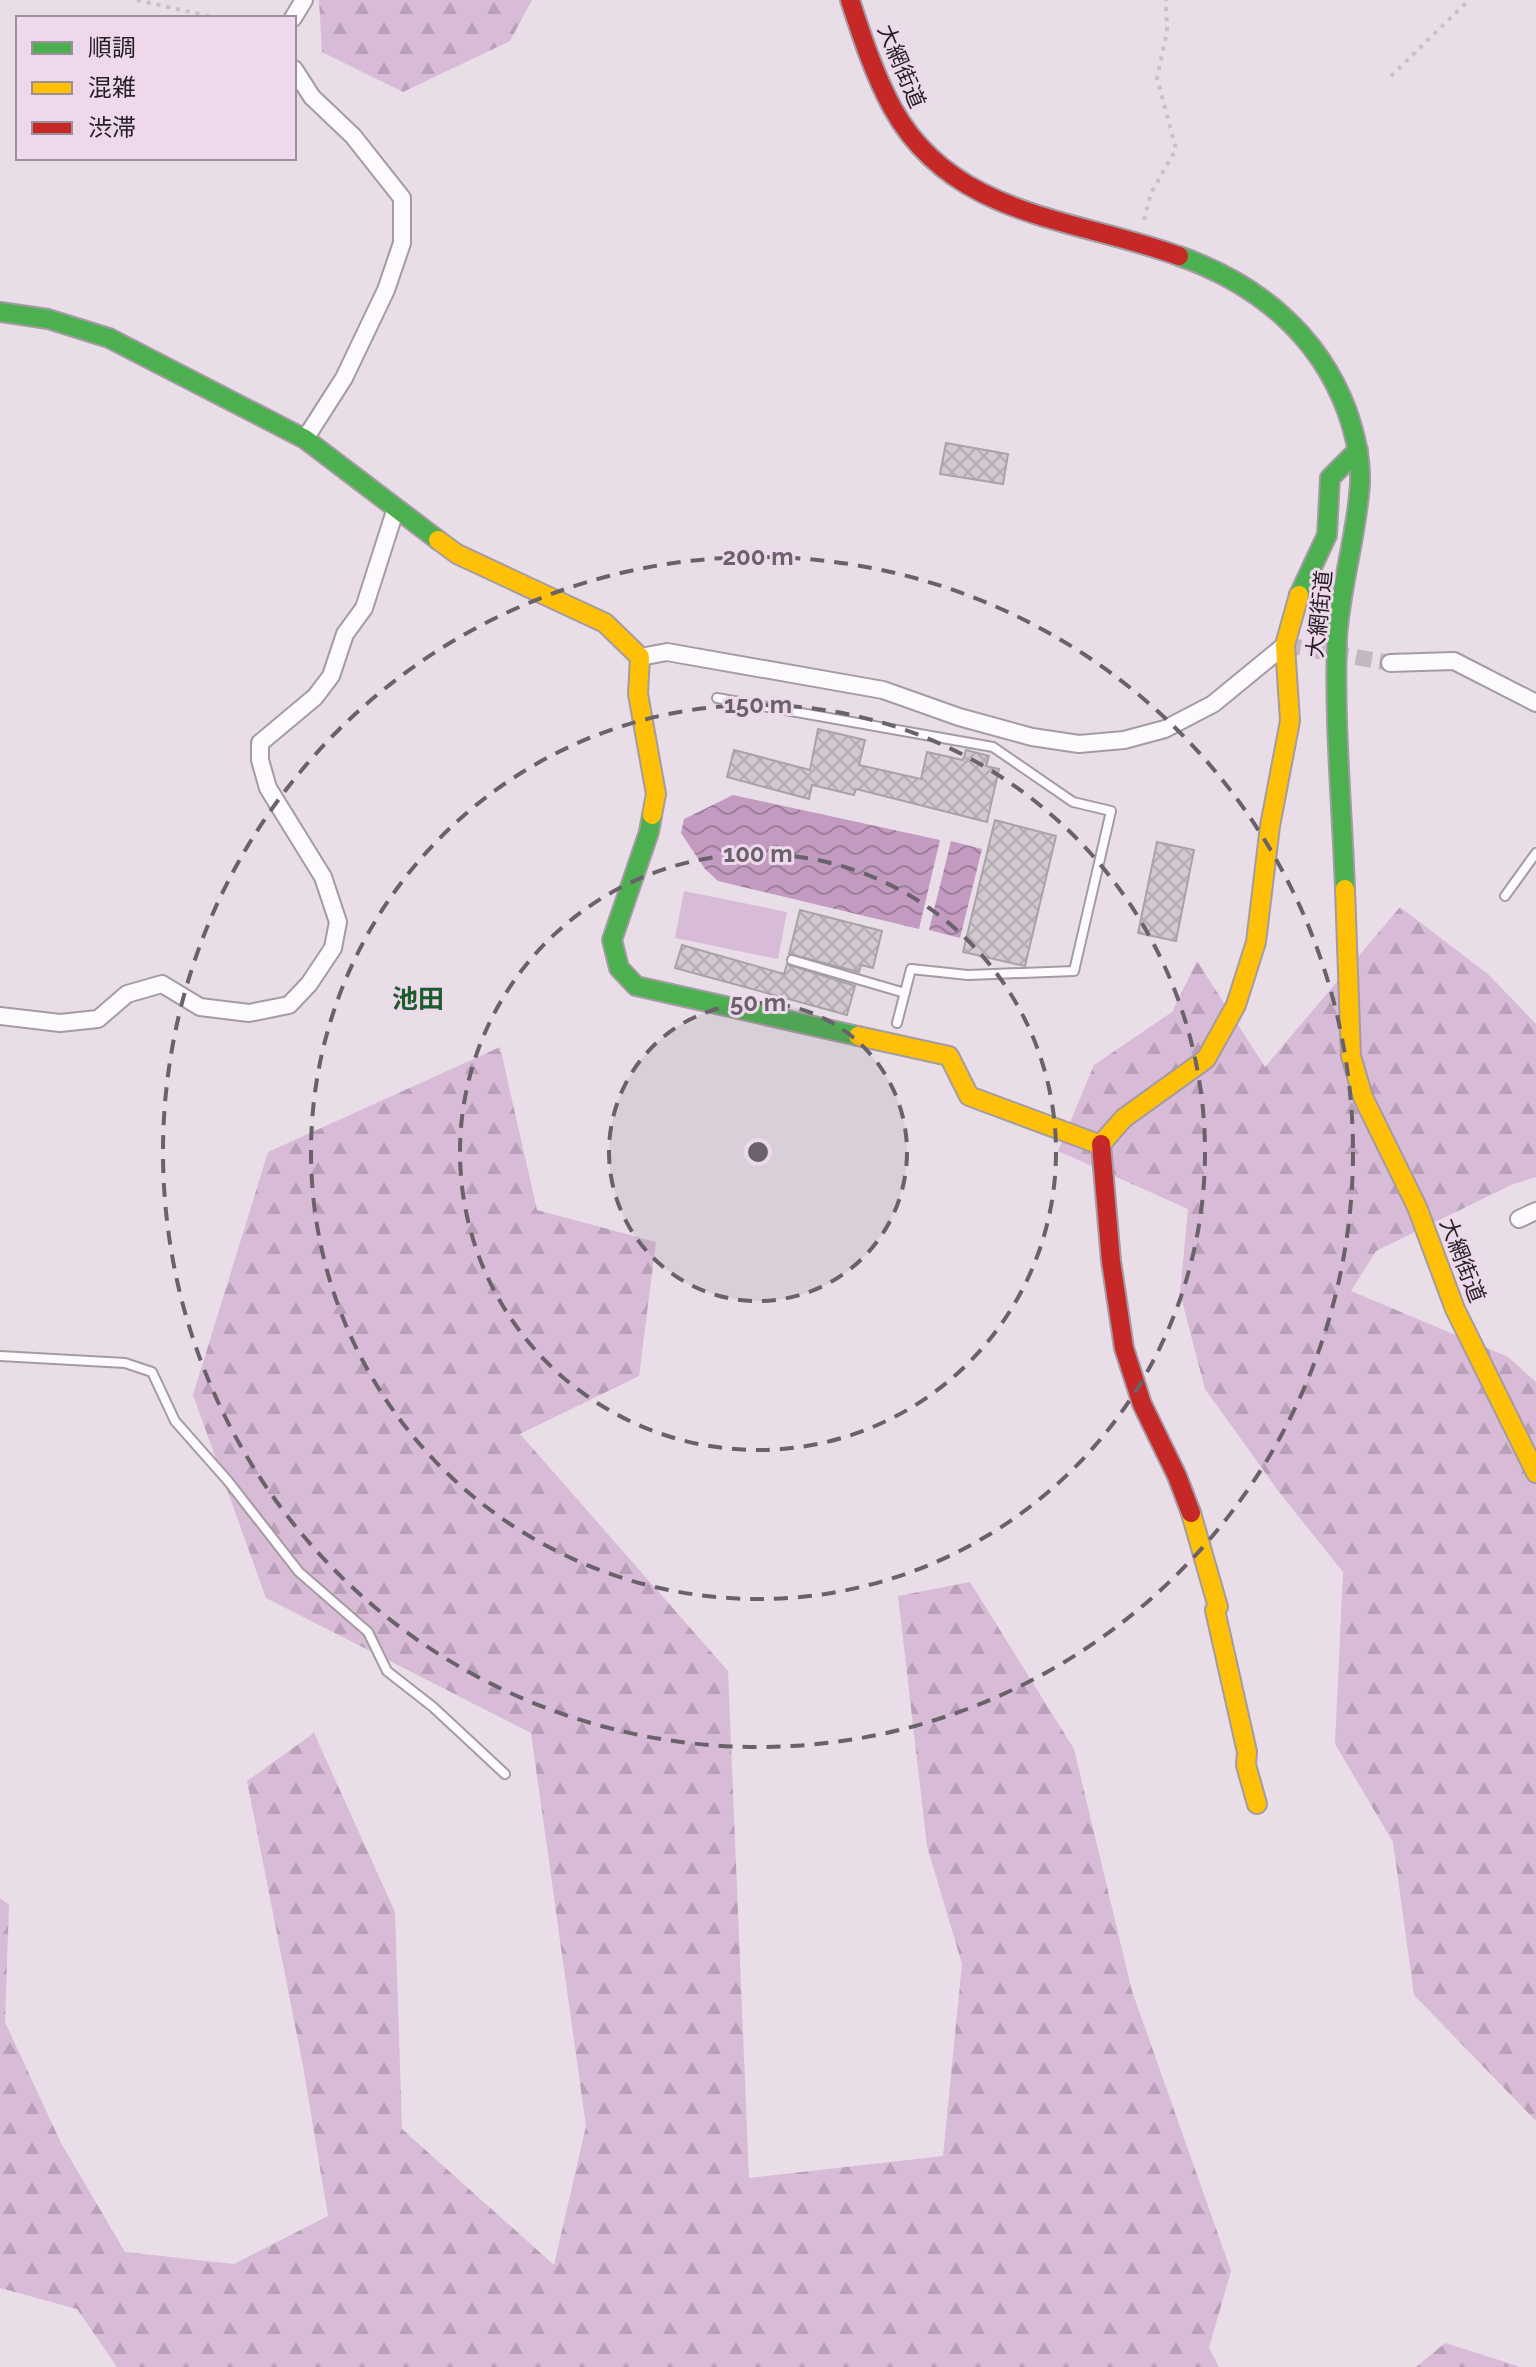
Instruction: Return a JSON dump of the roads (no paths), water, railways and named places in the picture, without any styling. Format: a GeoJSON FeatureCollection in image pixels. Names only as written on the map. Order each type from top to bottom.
{"type":"FeatureCollection","features":[{"type":"Feature","properties":{"kind":"street","name":"大網街道"},"geometry":{"type":"LineString","coordinates":[[850,0],[877,80],[900,124],[941,168],[995,203],[1138,242],[1204,264],[1240,282],[1270,301],[1301,330],[1329,368],[1358,450],[1361,491],[1338,624],[1337,685],[1351,1056],[1363,1097],[1417,1207],[1455,1309],[1536,1473]]}},
{"type":"Feature","properties":{"kind":"street"},"geometry":{"type":"LineString","coordinates":[[296,72],[312,97],[353,136],[402,198],[402,243],[386,290],[344,378],[305,439]]}},
{"type":"Feature","properties":{"kind":"street"},"geometry":{"type":"LineString","coordinates":[[0,312],[48,319],[109,338],[305,439],[457,554],[605,623],[640,657],[638,694],[656,794],[649,832],[612,940],[619,968],[636,986],[949,1056],[969,1096],[1101,1145]]}},
{"type":"Feature","properties":{"kind":"street"},"geometry":{"type":"LineString","coordinates":[[1257,1804],[1246,1765],[1247,1752],[1229,1660],[1215,1610],[1218,1607],[1197,1535],[1184,1491],[1148,1420],[1131,1374],[1119,1317],[1101,1145],[1124,1118],[1206,1059],[1236,1005],[1256,942],[1270,826],[1290,721],[1285,645],[1295,604],[1327,535],[1330,478],[1358,450]]}},
{"type":"Feature","properties":{"kind":"street"},"geometry":{"type":"LineString","coordinates":[[0,1016],[60,1023],[98,1019],[127,994],[162,984],[200,1007],[249,1013],[289,1005],[309,984],[333,948],[338,922],[323,877],[268,788],[260,760],[260,743],[315,697],[331,676],[345,634],[364,608],[396,508]]}},
{"type":"Feature","properties":{"kind":"street"},"geometry":{"type":"LineString","coordinates":[[640,657],[667,652],[883,690],[959,717],[1048,740],[1079,744],[1124,740],[1165,729],[1213,704],[1240,685],[1285,645]]}},
{"type":"Feature","properties":{"kind":"street"},"geometry":{"type":"LineString","coordinates":[[1390,663],[1454,661],[1536,703]]}},
{"type":"Feature","properties":{"kind":"street"},"geometry":{"type":"LineString","coordinates":[[1519,1219],[1536,1211]]}},
{"type":"Feature","properties":{"kind":"lane"},"geometry":{"type":"LineString","coordinates":[[717,698],[993,747],[1073,802],[1111,811],[1074,971],[968,975],[911,969],[897,1023]]}},
{"type":"Feature","properties":{"kind":"lane"},"geometry":{"type":"LineString","coordinates":[[952,740],[959,717]]}},
{"type":"Feature","properties":{"kind":"lane"},"geometry":{"type":"LineString","coordinates":[[1505,896],[1536,853]]}},
{"type":"Feature","properties":{"kind":"lane"},"geometry":{"type":"LineString","coordinates":[[792,960],[905,993]]}},
{"type":"Feature","properties":{"kind":"lane"},"geometry":{"type":"LineString","coordinates":[[0,1356],[125,1363],[152,1372],[175,1421],[228,1481],[299,1572],[368,1632],[387,1671],[433,1707],[505,1774]]}},
{"type":"Feature","properties":{"kind":"water"},"geometry":{"type":"Polygon","coordinates":[[[733,795],[940,840],[919,929],[718,881],[705,869],[681,833],[684,819],[733,795]]]}},
{"type":"Feature","properties":{"kind":"water"},"geometry":{"type":"Polygon","coordinates":[[[951,841],[982,849],[960,938],[929,930],[951,841]]]}},
{"type":"Feature","properties":{"kind":"tunnel"},"geometry":{"type":"LineString","coordinates":[[1285,645],[1390,663]]}},
{"type":"Feature","properties":{"kind":"district","name":"池田"},"geometry":{"type":"Point","coordinates":[418,999]}}]}
